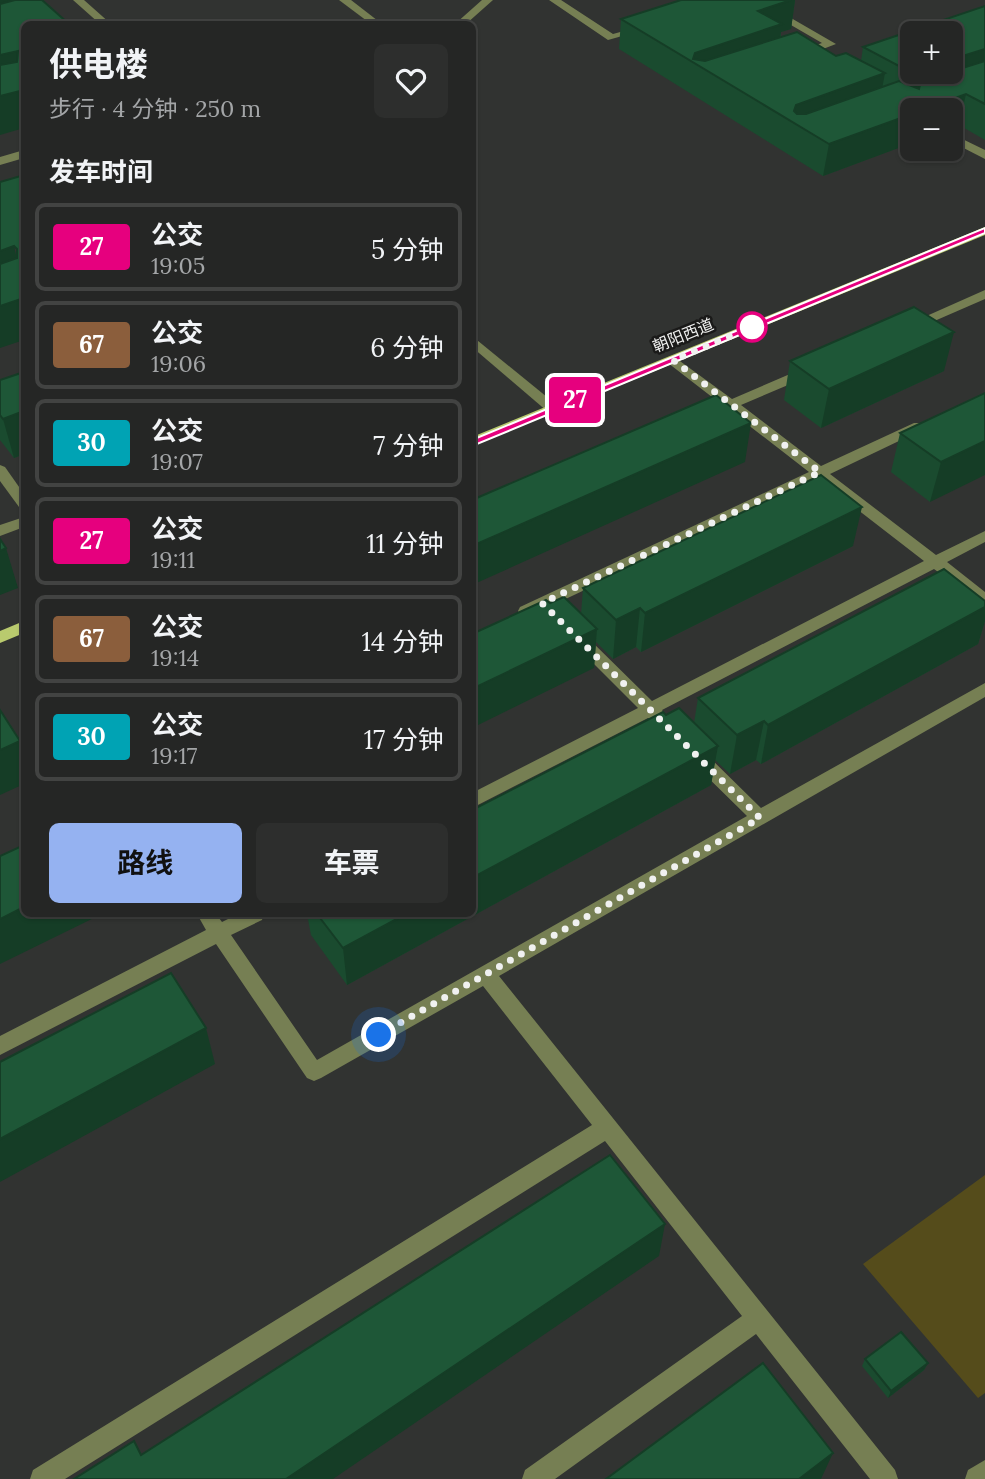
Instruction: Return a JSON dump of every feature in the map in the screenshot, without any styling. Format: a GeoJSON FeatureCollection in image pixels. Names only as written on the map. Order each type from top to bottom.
{"type":"FeatureCollection","features":[{"type":"Feature","properties":{"kind":"main road","name":"朝阳西道"},"geometry":{"type":"LineString","coordinates":[[476,440],[985,231]]}},
{"type":"Feature","properties":{"kind":"main road"},"geometry":{"type":"LineString","coordinates":[[0,638],[21,628]]}},
{"type":"Feature","properties":{"kind":"street"},"geometry":{"type":"LineString","coordinates":[[78,0],[102,21]]}},
{"type":"Feature","properties":{"kind":"street"},"geometry":{"type":"LineString","coordinates":[[344,0],[373,21]]}},
{"type":"Feature","properties":{"kind":"street"},"geometry":{"type":"LineString","coordinates":[[464,21],[488,0]]}},
{"type":"Feature","properties":{"kind":"street"},"geometry":{"type":"LineString","coordinates":[[554,0],[612,38],[650,27]]}},
{"type":"Feature","properties":{"kind":"street"},"geometry":{"type":"LineString","coordinates":[[754,0],[831,44],[806,56],[788,58]]}},
{"type":"Feature","properties":{"kind":"street"},"geometry":{"type":"LineString","coordinates":[[963,143],[985,155]]}},
{"type":"Feature","properties":{"kind":"street"},"geometry":{"type":"LineString","coordinates":[[0,161],[21,155]]}},
{"type":"Feature","properties":{"kind":"street"},"geometry":{"type":"LineString","coordinates":[[896,333],[985,294]]}},
{"type":"Feature","properties":{"kind":"street"},"geometry":{"type":"LineString","coordinates":[[476,343],[553,409]]}},
{"type":"Feature","properties":{"kind":"street"},"geometry":{"type":"LineString","coordinates":[[673,360],[985,600]]}},
{"type":"Feature","properties":{"kind":"street"},"geometry":{"type":"LineString","coordinates":[[695,421],[820,366]]}},
{"type":"Feature","properties":{"kind":"street"},"geometry":{"type":"LineString","coordinates":[[508,620],[547,608],[820,472],[938,417]]}},
{"type":"Feature","properties":{"kind":"street"},"geometry":{"type":"LineString","coordinates":[[0,470],[21,500]]}},
{"type":"Feature","properties":{"kind":"street"},"geometry":{"type":"LineString","coordinates":[[0,531],[21,523]]}},
{"type":"Feature","properties":{"kind":"street"},"geometry":{"type":"LineString","coordinates":[[476,800],[985,537]]}},
{"type":"Feature","properties":{"kind":"street"},"geometry":{"type":"LineString","coordinates":[[572,632],[760,818]]}},
{"type":"Feature","properties":{"kind":"street"},"geometry":{"type":"LineString","coordinates":[[208,917],[314,1072],[985,689]]}},
{"type":"Feature","properties":{"kind":"street"},"geometry":{"type":"LineString","coordinates":[[0,1046],[250,917]]}},
{"type":"Feature","properties":{"kind":"street"},"geometry":{"type":"LineString","coordinates":[[485,974],[887,1479]]}},
{"type":"Feature","properties":{"kind":"street"},"geometry":{"type":"LineString","coordinates":[[42,1479],[607,1128]]}},
{"type":"Feature","properties":{"kind":"street"},"geometry":{"type":"LineString","coordinates":[[534,1479],[758,1318]]}},
{"type":"Feature","properties":{"kind":"street"},"geometry":{"type":"LineString","coordinates":[[977,1479],[985,1472]]}},
{"type":"Feature","properties":{"kind":"shaded area"},"geometry":{"type":"Polygon","coordinates":[[[985,1175],[985,1393],[978,1398],[863,1264],[985,1175]]]}},
{"type":"Feature","properties":{"kind":"building"},"geometry":{"type":"Polygon","coordinates":[[[15,0],[42,0],[66,21],[21,21],[21,91],[0,96],[0,65],[17,62],[18,51],[0,55],[0,4],[15,0]]]}},
{"type":"Feature","properties":{"kind":"building"},"geometry":{"type":"Polygon","coordinates":[[[681,0],[791,0],[758,11],[782,24],[695,53],[693,59],[705,61],[797,32],[836,56],[846,53],[885,73],[796,105],[794,111],[797,114],[806,114],[899,81],[900,84],[919,89],[920,84],[963,84],[963,68],[985,61],[985,104],[966,94],[955,98],[900,98],[900,118],[829,144],[621,19],[681,0]]]}},
{"type":"Feature","properties":{"kind":"building"},"geometry":{"type":"Polygon","coordinates":[[[985,6],[985,49],[963,56],[963,21],[940,21],[985,6]]]}},
{"type":"Feature","properties":{"kind":"building"},"geometry":{"type":"Polygon","coordinates":[[[900,35],[900,67],[863,47],[900,35]]]}},
{"type":"Feature","properties":{"kind":"building"},"geometry":{"type":"Polygon","coordinates":[[[21,176],[21,299],[0,306],[0,264],[17,258],[17,249],[14,246],[0,251],[0,182],[21,176]]]}},
{"type":"Feature","properties":{"kind":"building"},"geometry":{"type":"Polygon","coordinates":[[[914,307],[954,332],[829,389],[790,361],[914,307]]]}},
{"type":"Feature","properties":{"kind":"building"},"geometry":{"type":"Polygon","coordinates":[[[21,373],[21,412],[3,419],[0,415],[0,380],[21,373]]]}},
{"type":"Feature","properties":{"kind":"building"},"geometry":{"type":"Polygon","coordinates":[[[985,393],[985,441],[941,462],[900,433],[985,393]]]}},
{"type":"Feature","properties":{"kind":"building"},"geometry":{"type":"Polygon","coordinates":[[[716,395],[751,423],[476,544],[476,498],[716,395]]]}},
{"type":"Feature","properties":{"kind":"building"},"geometry":{"type":"Polygon","coordinates":[[[821,475],[862,507],[645,613],[640,608],[616,620],[583,588],[821,475]]]}},
{"type":"Feature","properties":{"kind":"building"},"geometry":{"type":"Polygon","coordinates":[[[0,539],[6,548],[0,551],[0,539]]]}},
{"type":"Feature","properties":{"kind":"building"},"geometry":{"type":"Polygon","coordinates":[[[944,569],[985,601],[985,607],[768,725],[764,721],[737,735],[698,698],[944,569]]]}},
{"type":"Feature","properties":{"kind":"building"},"geometry":{"type":"Polygon","coordinates":[[[564,597],[597,629],[476,687],[476,632],[546,600],[550,603],[564,597]]]}},
{"type":"Feature","properties":{"kind":"building"},"geometry":{"type":"Polygon","coordinates":[[[679,708],[718,746],[476,876],[476,808],[663,712],[666,715],[679,708]]]}},
{"type":"Feature","properties":{"kind":"building"},"geometry":{"type":"Polygon","coordinates":[[[0,710],[20,741],[0,750],[0,710]]]}},
{"type":"Feature","properties":{"kind":"building"},"geometry":{"type":"Polygon","coordinates":[[[21,846],[21,908],[0,919],[0,856],[21,846]]]}},
{"type":"Feature","properties":{"kind":"building"},"geometry":{"type":"Polygon","coordinates":[[[319,917],[400,917],[343,948],[319,917]]]}},
{"type":"Feature","properties":{"kind":"building"},"geometry":{"type":"Polygon","coordinates":[[[171,973],[206,1028],[0,1139],[0,1062],[171,973]]]}},
{"type":"Feature","properties":{"kind":"building"},"geometry":{"type":"Polygon","coordinates":[[[610,1155],[665,1224],[286,1479],[74,1479],[134,1441],[141,1455],[610,1155]]]}},
{"type":"Feature","properties":{"kind":"building"},"geometry":{"type":"Polygon","coordinates":[[[901,1332],[928,1363],[891,1391],[865,1359],[901,1332]]]}},
{"type":"Feature","properties":{"kind":"building"},"geometry":{"type":"Polygon","coordinates":[[[763,1363],[833,1453],[799,1479],[606,1479],[763,1363]]]}},
{"type":"Feature","properties":{"kind":"bus line","name":"27"},"geometry":{"type":"LineString","coordinates":[[476,440],[985,231]]}},
{"type":"Feature","properties":{"kind":"route"},"geometry":{"type":"LineString","coordinates":[[379,1035],[760,818],[542,603],[820,472],[673,360],[752,327]]}}]}
